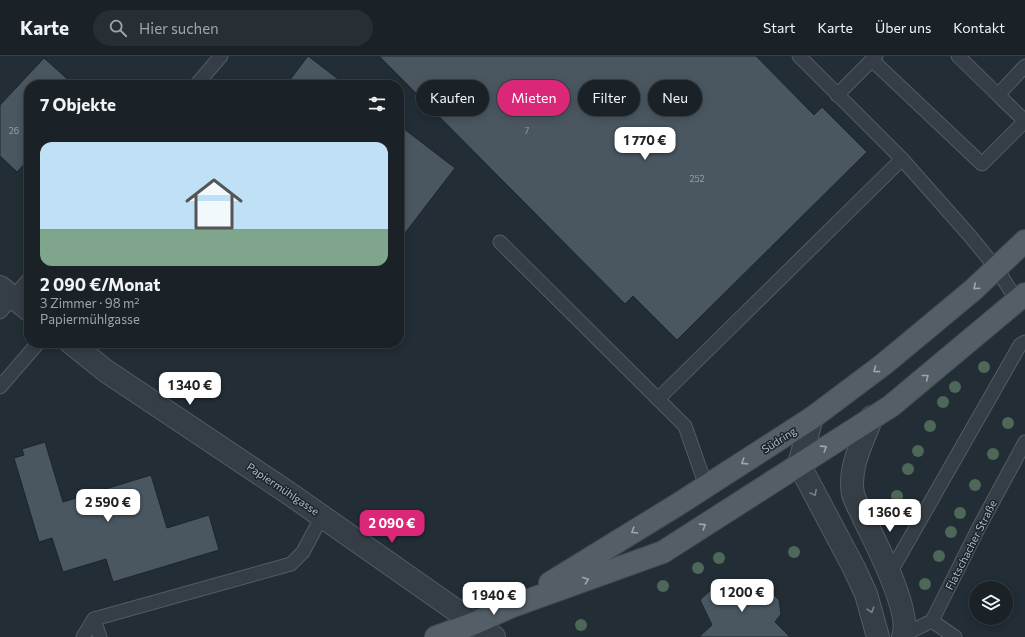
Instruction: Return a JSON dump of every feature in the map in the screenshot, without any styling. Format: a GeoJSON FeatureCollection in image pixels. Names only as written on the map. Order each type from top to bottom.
{"type":"FeatureCollection","features":[{"type":"Feature","properties":{"kind":"main road","name":"Südring"},"geometry":{"type":"LineString","coordinates":[[510,607],[706,486],[812,418],[884,364],[997,269],[1025,241]]}},
{"type":"Feature","properties":{"kind":"main road","name":"Südring"},"geometry":{"type":"LineString","coordinates":[[436,637],[475,623],[510,607],[663,552],[891,406],[1021,298]]}},
{"type":"Feature","properties":{"kind":"street","name":"Papiermühlgasse"},"geometry":{"type":"LineString","coordinates":[[77,348],[106,371],[322,516],[494,637]]}},
{"type":"Feature","properties":{"kind":"street"},"geometry":{"type":"LineString","coordinates":[[872,417],[856,460],[852,476],[853,495],[890,573],[903,612],[902,636]]}},
{"type":"Feature","properties":{"kind":"street"},"geometry":{"type":"LineString","coordinates":[[812,418],[799,464],[854,568],[866,594],[876,625],[878,637]]}},
{"type":"Feature","properties":{"kind":"lane"},"geometry":{"type":"LineString","coordinates":[[200,80],[221,56]]}},
{"type":"Feature","properties":{"kind":"lane"},"geometry":{"type":"LineString","coordinates":[[799,56],[902,159],[1021,298]]}},
{"type":"Feature","properties":{"kind":"lane"},"geometry":{"type":"LineString","coordinates":[[837,95],[874,58],[982,164],[1025,121],[958,56]]}},
{"type":"Feature","properties":{"kind":"lane"},"geometry":{"type":"LineString","coordinates":[[998,95],[1025,66]]}},
{"type":"Feature","properties":{"kind":"lane"},"geometry":{"type":"LineString","coordinates":[[658,399],[902,159]]}},
{"type":"Feature","properties":{"kind":"lane"},"geometry":{"type":"LineString","coordinates":[[500,242],[685,426],[706,486]]}},
{"type":"Feature","properties":{"kind":"lane"},"geometry":{"type":"LineString","coordinates":[[11,301],[24,285]]}},
{"type":"Feature","properties":{"kind":"lane"},"geometry":{"type":"LineString","coordinates":[[890,573],[1020,345],[1025,342]]}},
{"type":"Feature","properties":{"kind":"lane"},"geometry":{"type":"LineString","coordinates":[[0,387],[34,348]]}},
{"type":"Feature","properties":{"kind":"lane","name":"Flatschacher Straße"},"geometry":{"type":"LineString","coordinates":[[932,621],[978,529],[1025,442]]}},
{"type":"Feature","properties":{"kind":"lane"},"geometry":{"type":"LineString","coordinates":[[83,637],[94,620],[291,564],[303,552],[322,516]]}},
{"type":"Feature","properties":{"kind":"lane"},"geometry":{"type":"LineString","coordinates":[[94,620],[100,637]]}},
{"type":"Feature","properties":{"kind":"lane"},"geometry":{"type":"LineString","coordinates":[[902,636],[932,621],[955,637]]}},
{"type":"Feature","properties":{"kind":"building"},"geometry":{"type":"Polygon","coordinates":[[[308,56],[339,80],[290,80],[308,56]]]}},
{"type":"Feature","properties":{"kind":"building"},"geometry":{"type":"Polygon","coordinates":[[[379,56],[756,56],[814,115],[822,107],[867,152],[677,340],[633,296],[625,304],[439,116],[489,116],[489,80],[416,80],[416,93],[379,56]]]}},
{"type":"Feature","properties":{"kind":"building"},"geometry":{"type":"Polygon","coordinates":[[[44,58],[68,80],[24,80],[24,164],[17,172],[0,156],[0,105],[44,58]]]}},
{"type":"Feature","properties":{"kind":"building"},"geometry":{"type":"Polygon","coordinates":[[[404,129],[455,168],[404,234],[404,129]]]}},
{"type":"Feature","properties":{"kind":"building"},"geometry":{"type":"Polygon","coordinates":[[[45,442],[63,502],[151,475],[167,528],[209,515],[219,550],[113,582],[106,559],[63,572],[52,538],[39,542],[14,458],[24,455],[22,449],[45,442]]]}},
{"type":"Feature","properties":{"kind":"building"},"geometry":{"type":"Polygon","coordinates":[[[717,584],[768,589],[779,600],[781,614],[775,622],[790,637],[699,637],[712,625],[700,600],[717,584]]]}}]}
